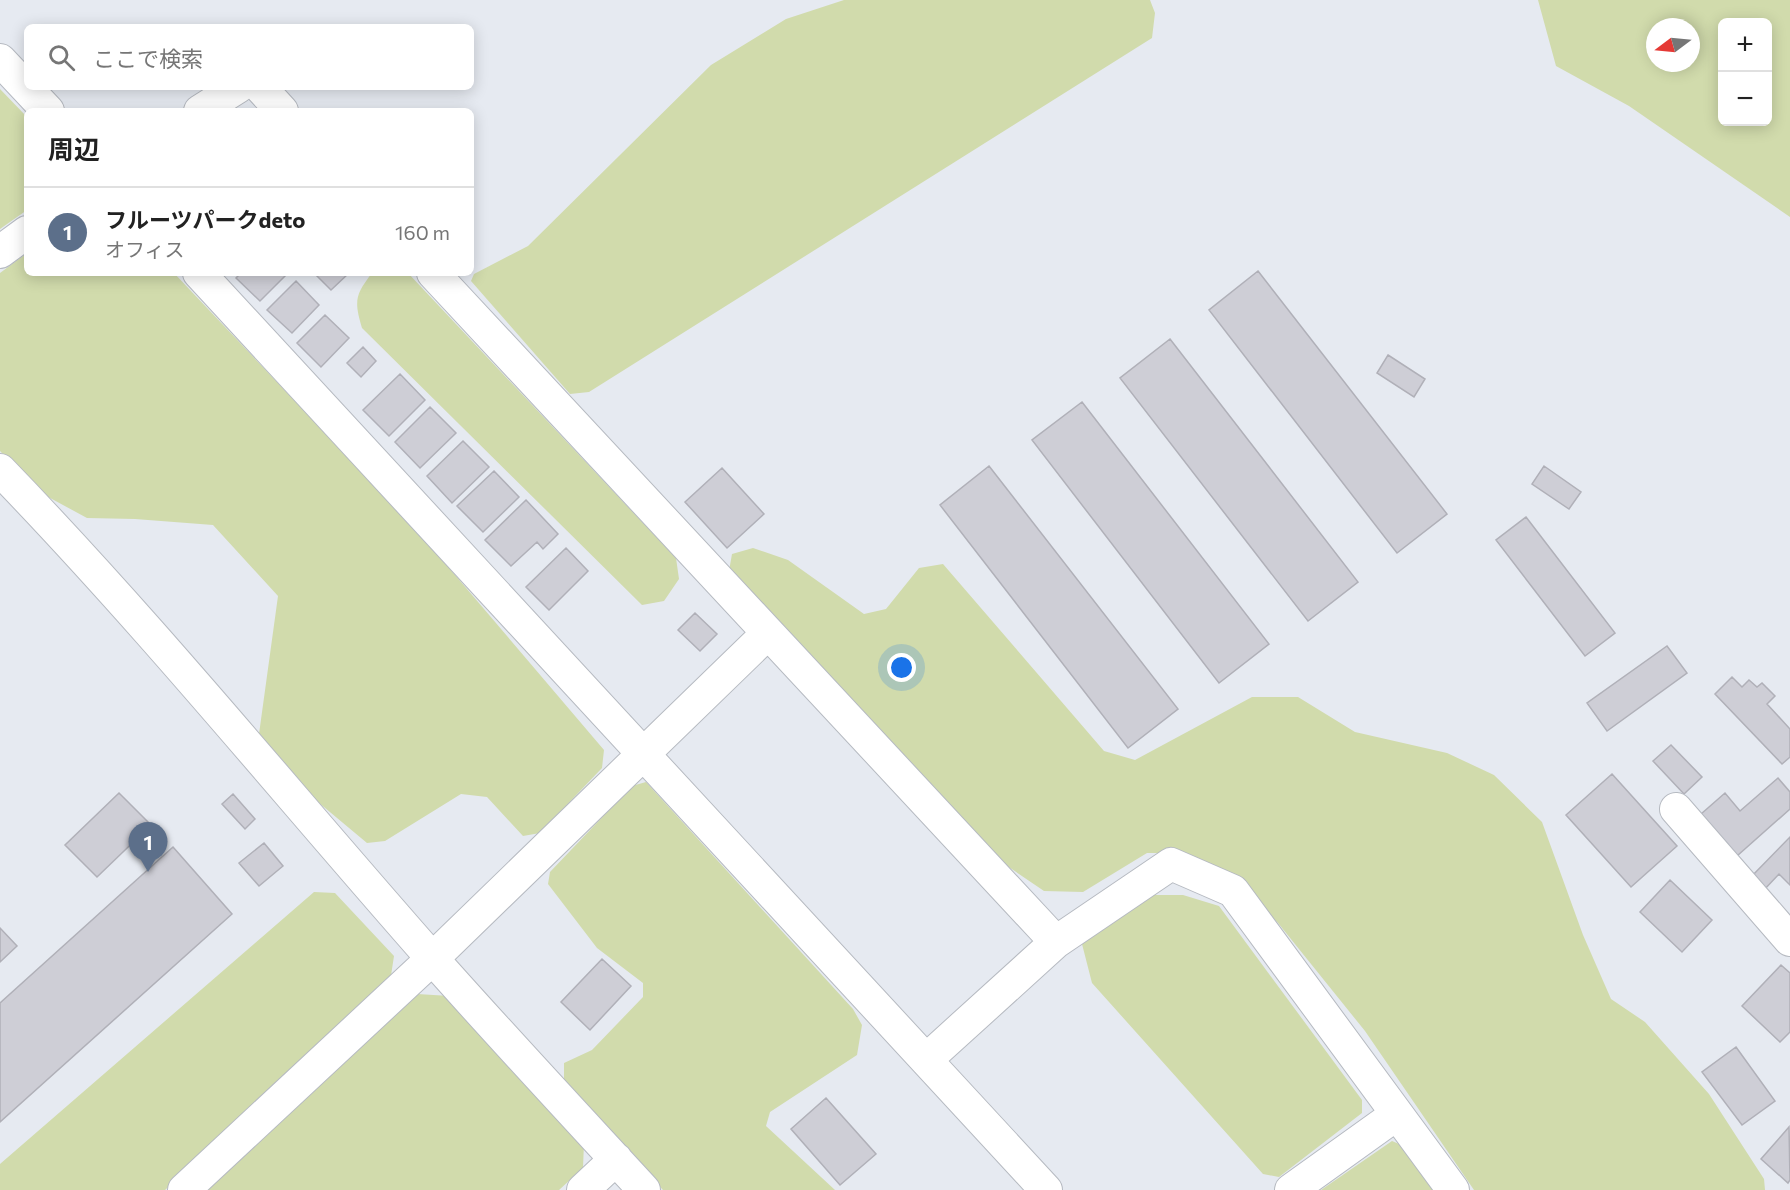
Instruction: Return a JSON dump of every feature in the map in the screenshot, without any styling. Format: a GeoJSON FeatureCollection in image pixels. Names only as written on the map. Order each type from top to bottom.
{"type":"FeatureCollection","features":[{"type":"Feature","properties":{"kind":"street"},"geometry":{"type":"LineString","coordinates":[[0,60],[24,86]]}},
{"type":"Feature","properties":{"kind":"street"},"geometry":{"type":"LineString","coordinates":[[28,90],[45,108]]}},
{"type":"Feature","properties":{"kind":"street"},"geometry":{"type":"LineString","coordinates":[[205,108],[233,90]]}},
{"type":"Feature","properties":{"kind":"street"},"geometry":{"type":"LineString","coordinates":[[263,90],[279,108]]}},
{"type":"Feature","properties":{"kind":"street"},"geometry":{"type":"LineString","coordinates":[[0,252],[24,234]]}},
{"type":"Feature","properties":{"kind":"street"},"geometry":{"type":"LineString","coordinates":[[202,276],[1046,1190]]}},
{"type":"Feature","properties":{"kind":"street"},"geometry":{"type":"LineString","coordinates":[[436,276],[1056,942]]}},
{"type":"Feature","properties":{"kind":"street"},"geometry":{"type":"LineString","coordinates":[[0,470],[167,654],[432,959],[644,1190]]}},
{"type":"Feature","properties":{"kind":"street"},"geometry":{"type":"LineString","coordinates":[[184,1190],[432,959],[768,633]]}},
{"type":"Feature","properties":{"kind":"street"},"geometry":{"type":"LineString","coordinates":[[1676,809],[1790,940]]}},
{"type":"Feature","properties":{"kind":"street"},"geometry":{"type":"LineString","coordinates":[[926,1060],[1056,942],[1171,864],[1233,891],[1453,1190]]}},
{"type":"Feature","properties":{"kind":"street"},"geometry":{"type":"LineString","coordinates":[[1290,1190],[1397,1114]]}},
{"type":"Feature","properties":{"kind":"street"},"geometry":{"type":"LineString","coordinates":[[583,1190],[616,1159]]}},
{"type":"Feature","properties":{"kind":"green space"},"geometry":{"type":"Polygon","coordinates":[[[844,0],[1150,0],[1155,13],[1152,38],[589,392],[570,394],[471,281],[474,274],[528,246],[711,65],[786,19],[844,0]]]}},
{"type":"Feature","properties":{"kind":"green space"},"geometry":{"type":"Polygon","coordinates":[[[1538,0],[1790,0],[1790,217],[1629,106],[1556,66],[1538,0]]]}},
{"type":"Feature","properties":{"kind":"green space"},"geometry":{"type":"Polygon","coordinates":[[[0,89],[24,114],[24,212],[0,229],[0,89]]]}},
{"type":"Feature","properties":{"kind":"green space"},"geometry":{"type":"Polygon","coordinates":[[[24,255],[24,276],[177,276],[415,528],[604,750],[602,768],[540,833],[523,836],[487,797],[461,794],[385,841],[367,843],[270,762],[259,734],[278,596],[213,525],[87,518],[39,492],[0,451],[0,273],[24,255]]]}},
{"type":"Feature","properties":{"kind":"green space"},"geometry":{"type":"Polygon","coordinates":[[[370,276],[411,276],[676,558],[679,579],[664,601],[642,605],[362,328],[357,305],[362,287],[370,276]]]}},
{"type":"Feature","properties":{"kind":"green space"},"geometry":{"type":"Polygon","coordinates":[[[753,548],[788,560],[864,614],[886,609],[919,568],[943,564],[1104,751],[1135,760],[1252,697],[1298,697],[1355,732],[1447,753],[1494,775],[1542,822],[1583,935],[1611,999],[1645,1022],[1709,1094],[1764,1179],[1765,1190],[1474,1190],[1365,1031],[1278,923],[1231,877],[1182,853],[1147,853],[1083,892],[1044,891],[1003,863],[729,571],[732,554],[753,548]]]}},
{"type":"Feature","properties":{"kind":"green space"},"geometry":{"type":"Polygon","coordinates":[[[646,782],[853,1009],[862,1025],[857,1055],[770,1112],[766,1126],[835,1190],[663,1190],[564,1084],[564,1063],[592,1050],[643,997],[643,983],[597,948],[548,884],[550,872],[632,786],[646,782]]]}},
{"type":"Feature","properties":{"kind":"green space"},"geometry":{"type":"Polygon","coordinates":[[[314,892],[335,893],[394,956],[390,982],[165,1190],[0,1190],[0,1164],[314,892]]]}},
{"type":"Feature","properties":{"kind":"green space"},"geometry":{"type":"Polygon","coordinates":[[[1143,895],[1183,895],[1219,906],[1362,1100],[1362,1113],[1279,1177],[1263,1174],[1092,983],[1082,944],[1143,895]]]}},
{"type":"Feature","properties":{"kind":"green space"},"geometry":{"type":"Polygon","coordinates":[[[417,994],[450,996],[584,1143],[583,1168],[559,1190],[205,1190],[417,994]]]}},
{"type":"Feature","properties":{"kind":"green space"},"geometry":{"type":"Polygon","coordinates":[[[1392,1141],[1413,1150],[1438,1190],[1321,1190],[1392,1141]]]}},
{"type":"Feature","properties":{"kind":"building"},"geometry":{"type":"Polygon","coordinates":[[[1258,271],[1447,514],[1397,553],[1209,310],[1258,271]]]}},
{"type":"Feature","properties":{"kind":"building"},"geometry":{"type":"Polygon","coordinates":[[[238,276],[285,276],[260,301],[236,278],[238,276]]]}},
{"type":"Feature","properties":{"kind":"building"},"geometry":{"type":"Polygon","coordinates":[[[317,276],[346,276],[331,290],[317,276]]]}},
{"type":"Feature","properties":{"kind":"building"},"geometry":{"type":"Polygon","coordinates":[[[296,281],[319,305],[292,333],[267,310],[296,281]]]}},
{"type":"Feature","properties":{"kind":"building"},"geometry":{"type":"Polygon","coordinates":[[[325,315],[349,338],[321,367],[297,343],[325,315]]]}},
{"type":"Feature","properties":{"kind":"building"},"geometry":{"type":"Polygon","coordinates":[[[1170,339],[1358,582],[1308,621],[1120,378],[1170,339]]]}},
{"type":"Feature","properties":{"kind":"building"},"geometry":{"type":"Polygon","coordinates":[[[363,347],[376,361],[361,377],[347,363],[363,347]]]}},
{"type":"Feature","properties":{"kind":"building"},"geometry":{"type":"Polygon","coordinates":[[[1388,355],[1425,379],[1414,397],[1377,373],[1388,355]]]}},
{"type":"Feature","properties":{"kind":"building"},"geometry":{"type":"Polygon","coordinates":[[[400,374],[425,400],[389,436],[363,410],[400,374]]]}},
{"type":"Feature","properties":{"kind":"building"},"geometry":{"type":"Polygon","coordinates":[[[1082,402],[1269,644],[1219,683],[1032,440],[1082,402]]]}},
{"type":"Feature","properties":{"kind":"building"},"geometry":{"type":"Polygon","coordinates":[[[430,407],[456,433],[420,468],[395,442],[430,407]]]}},
{"type":"Feature","properties":{"kind":"building"},"geometry":{"type":"Polygon","coordinates":[[[463,441],[489,467],[452,503],[427,476],[463,441]]]}},
{"type":"Feature","properties":{"kind":"building"},"geometry":{"type":"Polygon","coordinates":[[[989,466],[1178,709],[1128,748],[940,505],[989,466]]]}},
{"type":"Feature","properties":{"kind":"building"},"geometry":{"type":"Polygon","coordinates":[[[1544,466],[1581,492],[1569,509],[1532,484],[1544,466]]]}},
{"type":"Feature","properties":{"kind":"building"},"geometry":{"type":"Polygon","coordinates":[[[722,468],[764,514],[727,548],[685,502],[722,468]]]}},
{"type":"Feature","properties":{"kind":"building"},"geometry":{"type":"Polygon","coordinates":[[[494,471],[519,497],[483,532],[457,506],[494,471]]]}},
{"type":"Feature","properties":{"kind":"building"},"geometry":{"type":"Polygon","coordinates":[[[526,500],[558,534],[543,549],[537,542],[511,566],[485,540],[526,500]]]}},
{"type":"Feature","properties":{"kind":"building"},"geometry":{"type":"Polygon","coordinates":[[[1526,517],[1615,633],[1585,656],[1496,540],[1526,517]]]}},
{"type":"Feature","properties":{"kind":"building"},"geometry":{"type":"Polygon","coordinates":[[[566,548],[588,571],[549,610],[526,587],[566,548]]]}},
{"type":"Feature","properties":{"kind":"building"},"geometry":{"type":"Polygon","coordinates":[[[695,613],[717,634],[700,651],[678,630],[695,613]]]}},
{"type":"Feature","properties":{"kind":"building"},"geometry":{"type":"Polygon","coordinates":[[[1667,646],[1687,673],[1607,731],[1587,703],[1667,646]]]}},
{"type":"Feature","properties":{"kind":"building"},"geometry":{"type":"Polygon","coordinates":[[[1732,677],[1742,687],[1749,680],[1757,687],[1762,683],[1775,696],[1767,704],[1790,729],[1790,757],[1782,764],[1715,694],[1732,677]]]}},
{"type":"Feature","properties":{"kind":"building"},"geometry":{"type":"Polygon","coordinates":[[[1671,745],[1702,777],[1684,794],[1653,761],[1671,745]]]}},
{"type":"Feature","properties":{"kind":"building"},"geometry":{"type":"Polygon","coordinates":[[[1612,774],[1677,846],[1631,887],[1566,815],[1612,774]]]}},
{"type":"Feature","properties":{"kind":"building"},"geometry":{"type":"Polygon","coordinates":[[[1778,778],[1790,792],[1790,809],[1737,856],[1701,814],[1725,793],[1740,811],[1778,778]]]}},
{"type":"Feature","properties":{"kind":"building"},"geometry":{"type":"Polygon","coordinates":[[[119,793],[151,825],[97,877],[65,845],[119,793]]]}},
{"type":"Feature","properties":{"kind":"building"},"geometry":{"type":"Polygon","coordinates":[[[233,794],[255,819],[245,829],[222,804],[233,794]]]}},
{"type":"Feature","properties":{"kind":"building"},"geometry":{"type":"Polygon","coordinates":[[[1790,837],[1790,885],[1779,874],[1763,891],[1750,878],[1790,837]]]}},
{"type":"Feature","properties":{"kind":"building"},"geometry":{"type":"Polygon","coordinates":[[[264,843],[283,866],[259,886],[239,863],[264,843]]]}},
{"type":"Feature","properties":{"kind":"building"},"geometry":{"type":"Polygon","coordinates":[[[173,847],[232,914],[0,1122],[0,1003],[173,847]]]}},
{"type":"Feature","properties":{"kind":"building"},"geometry":{"type":"Polygon","coordinates":[[[1670,880],[1712,920],[1682,952],[1640,912],[1670,880]]]}},
{"type":"Feature","properties":{"kind":"building"},"geometry":{"type":"Polygon","coordinates":[[[0,928],[17,946],[0,962],[0,928]]]}},
{"type":"Feature","properties":{"kind":"building"},"geometry":{"type":"Polygon","coordinates":[[[602,959],[631,986],[590,1030],[561,1002],[602,959]]]}},
{"type":"Feature","properties":{"kind":"building"},"geometry":{"type":"Polygon","coordinates":[[[1781,965],[1790,973],[1790,1032],[1780,1042],[1742,1006],[1781,965]]]}},
{"type":"Feature","properties":{"kind":"building"},"geometry":{"type":"Polygon","coordinates":[[[1736,1047],[1775,1101],[1742,1125],[1702,1072],[1736,1047]]]}},
{"type":"Feature","properties":{"kind":"building"},"geometry":{"type":"Polygon","coordinates":[[[826,1098],[876,1154],[840,1185],[791,1129],[826,1098]]]}},
{"type":"Feature","properties":{"kind":"building"},"geometry":{"type":"Polygon","coordinates":[[[1789,1127],[1790,1180],[1788,1183],[1761,1159],[1789,1127]]]}},
{"type":"Feature","properties":{"kind":"place","name":"フルーツパークdeto"},"geometry":{"type":"Point","coordinates":[148,872]}}]}
